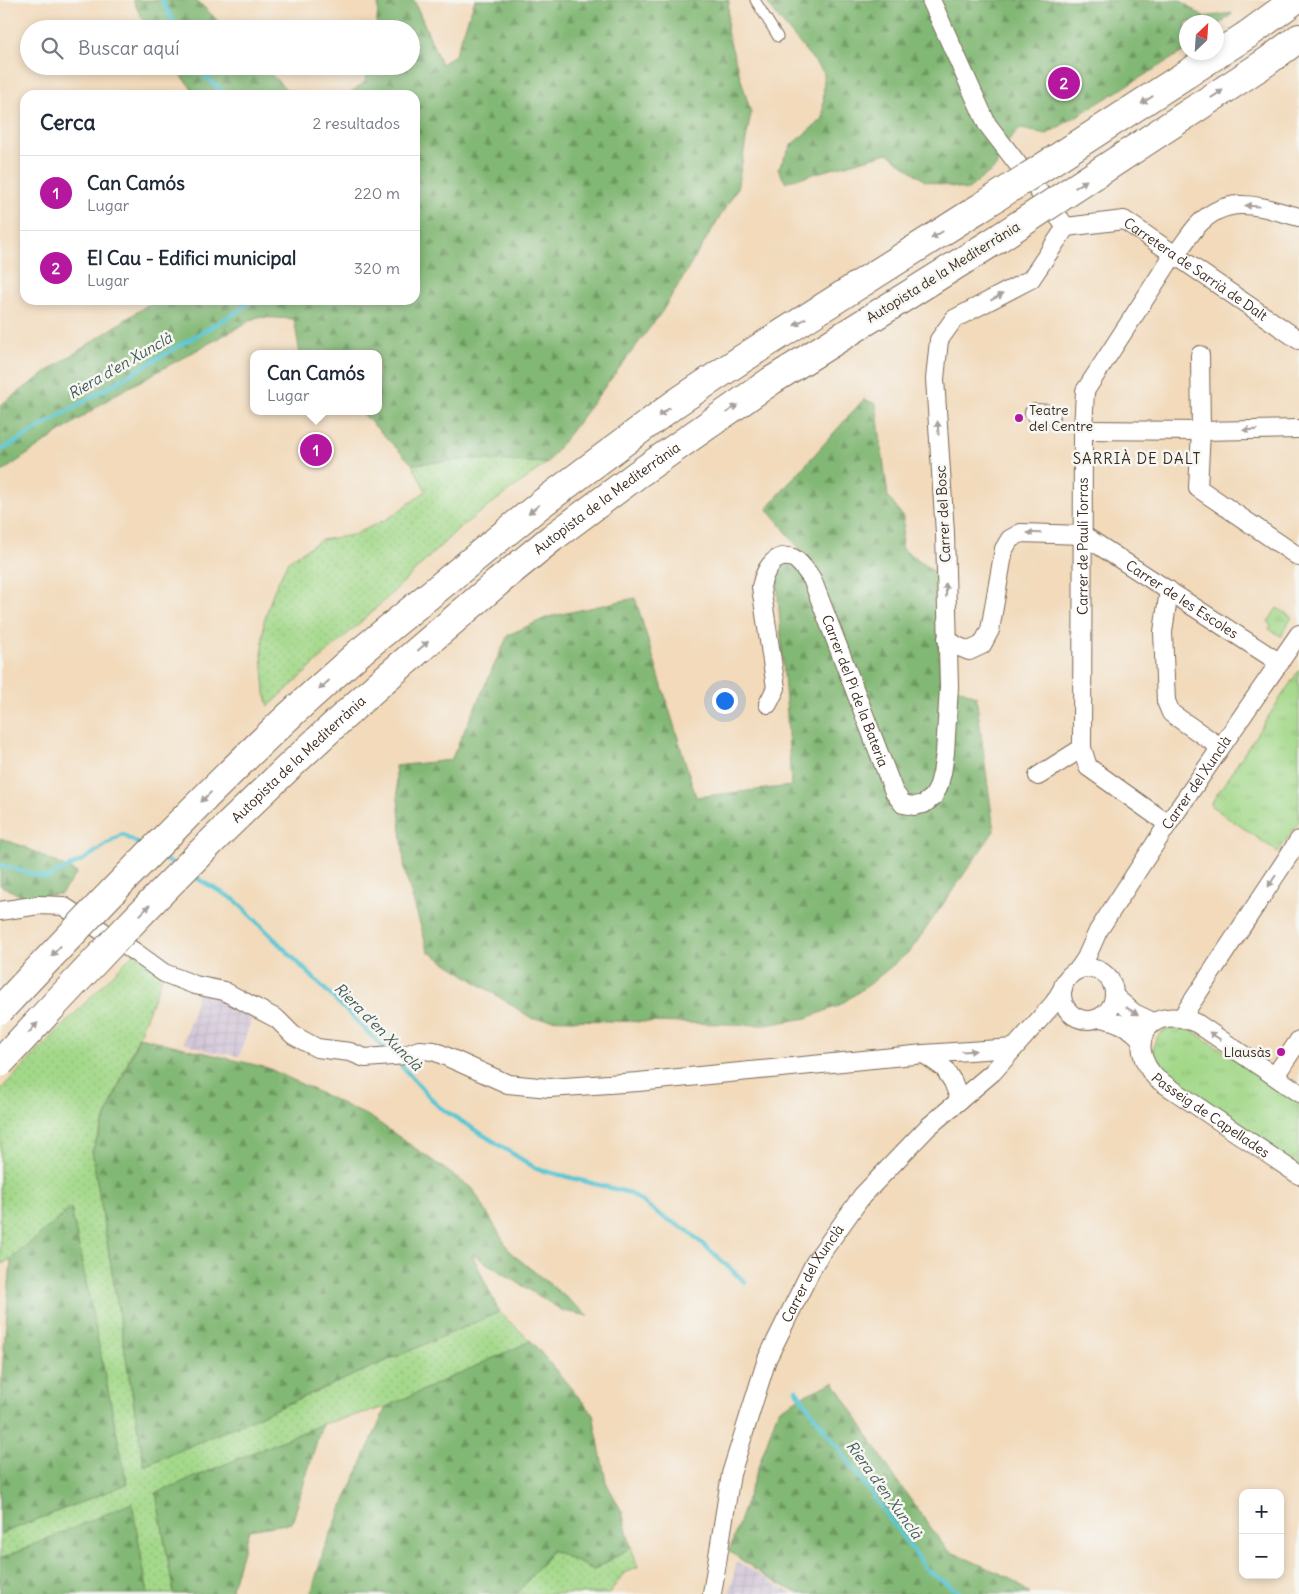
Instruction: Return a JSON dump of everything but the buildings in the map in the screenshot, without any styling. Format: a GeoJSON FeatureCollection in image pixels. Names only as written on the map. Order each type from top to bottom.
{"type":"FeatureCollection","features":[{"type":"Feature","properties":{"kind":"highway"},"geometry":{"type":"LineString","coordinates":[[0,1010],[201,801],[274,730],[360,652],[541,504],[676,403],[1247,35],[1295,0]]}},
{"type":"Feature","properties":{"kind":"highway","name":"Autopista de la Mediterrània"},"geometry":{"type":"LineString","coordinates":[[0,1063],[95,961],[240,813],[386,678],[552,538],[638,474],[771,381],[996,240],[1265,63],[1299,38]]}},
{"type":"Feature","properties":{"kind":"street"},"geometry":{"type":"LineString","coordinates":[[931,0],[987,124],[1066,227]]}},
{"type":"Feature","properties":{"kind":"street","name":"Carrer de Paulí Torras"},"geometry":{"type":"LineString","coordinates":[[1168,824],[1088,768],[1082,748],[1083,430],[1085,390],[1170,260],[1198,226],[1215,211],[1231,205],[1259,206],[1299,217]]}},
{"type":"Feature","properties":{"kind":"street","name":"Carretera de Sarrià de Dalt"},"geometry":{"type":"LineString","coordinates":[[1066,227],[1124,220],[1299,340]]}},
{"type":"Feature","properties":{"kind":"street","name":"Carrer del Bosc"},"geometry":{"type":"LineString","coordinates":[[947,639],[945,533],[935,379],[938,340],[954,319],[1031,279],[1066,227]]}},
{"type":"Feature","properties":{"kind":"street"},"geometry":{"type":"LineString","coordinates":[[1200,355],[1201,431],[1198,488],[1299,557]]}},
{"type":"Feature","properties":{"kind":"street"},"geometry":{"type":"LineString","coordinates":[[1083,430],[1201,431],[1299,429]]}},
{"type":"Feature","properties":{"kind":"street"},"geometry":{"type":"LineString","coordinates":[[947,639],[969,651],[982,645],[990,630],[1004,549],[1010,539],[1021,533],[1083,535]]}},
{"type":"Feature","properties":{"kind":"street","name":"Carrer de les Escoles"},"geometry":{"type":"LineString","coordinates":[[1083,535],[1280,663]]}},
{"type":"Feature","properties":{"kind":"street","name":"Carrer del Pi de la Bateria"},"geometry":{"type":"LineString","coordinates":[[768,704],[776,688],[761,587],[768,566],[776,560],[792,558],[803,566],[812,579],[894,792],[903,804],[914,806],[924,804],[933,797],[938,788],[942,773],[949,688],[947,639]]}},
{"type":"Feature","properties":{"kind":"street"},"geometry":{"type":"LineString","coordinates":[[1169,590],[1163,632],[1166,701],[1170,713],[1220,746]]}},
{"type":"Feature","properties":{"kind":"street","name":"Carrer del Xunclà"},"geometry":{"type":"LineString","coordinates":[[1078,970],[1086,958],[1098,931],[1168,824],[1299,634]]}},
{"type":"Feature","properties":{"kind":"street"},"geometry":{"type":"LineString","coordinates":[[1038,776],[1082,748]]}},
{"type":"Feature","properties":{"kind":"street"},"geometry":{"type":"LineString","coordinates":[[1182,1018],[1299,840]]}},
{"type":"Feature","properties":{"kind":"street"},"geometry":{"type":"LineString","coordinates":[[0,910],[39,905],[63,906],[164,973],[195,985],[224,991],[277,1019],[293,1036],[317,1048],[350,1052],[365,1058],[406,1055],[419,1050],[434,1051],[508,1084],[549,1088],[638,1082],[924,1054],[1014,1048]]}},
{"type":"Feature","properties":{"kind":"street"},"geometry":{"type":"LineString","coordinates":[[1098,931],[1099,953],[1106,975],[1113,985],[1114,997],[1107,1013],[1100,1018]]}},
{"type":"Feature","properties":{"kind":"street"},"geometry":{"type":"LineString","coordinates":[[1076,1017],[1064,1005],[1062,997],[1062,988],[1071,974],[1084,968],[1096,969],[1106,975]]}},
{"type":"Feature","properties":{"kind":"street","name":"Carrer del Xunclà"},"geometry":{"type":"LineString","coordinates":[[712,1594],[732,1474],[767,1359],[816,1262],[862,1196],[928,1126],[993,1072],[1054,1003],[1062,988]]}},
{"type":"Feature","properties":{"kind":"street"},"geometry":{"type":"LineString","coordinates":[[1114,997],[1134,1013],[1153,1022]]}},
{"type":"Feature","properties":{"kind":"street"},"geometry":{"type":"LineString","coordinates":[[1036,1024],[1060,1018],[1076,1017],[1089,1020],[1100,1018],[1115,1020],[1137,1035],[1142,1041],[1153,1022],[1167,1017],[1182,1018],[1198,1024],[1299,1093]]}},
{"type":"Feature","properties":{"kind":"street"},"geometry":{"type":"LineString","coordinates":[[1275,1076],[1299,1040]]}},
{"type":"Feature","properties":{"kind":"street","name":"Passeig de Capellades"},"geometry":{"type":"LineString","coordinates":[[1142,1041],[1144,1061],[1157,1080],[1299,1175]]}},
{"type":"Feature","properties":{"kind":"street"},"geometry":{"type":"LineString","coordinates":[[924,1054],[944,1068],[953,1082],[960,1100]]}},
{"type":"Feature","properties":{"kind":"lane"},"geometry":{"type":"LineString","coordinates":[[755,0],[778,37]]}},
{"type":"Feature","properties":{"kind":"shaded area"},"geometry":{"type":"Polygon","coordinates":[[[198,992],[227,997],[254,1011],[239,1056],[209,1051],[184,1042],[198,992]]]}},
{"type":"Feature","properties":{"kind":"shaded area"},"geometry":{"type":"Polygon","coordinates":[[[737,1562],[792,1594],[729,1594],[737,1562]]]}},
{"type":"Feature","properties":{"kind":"green space"},"geometry":{"type":"Polygon","coordinates":[[[133,0],[197,0],[217,20],[143,20],[133,0]]]}},
{"type":"Feature","properties":{"kind":"green space"},"geometry":{"type":"Polygon","coordinates":[[[379,0],[414,0],[441,64],[455,55],[475,0],[729,0],[727,32],[751,113],[737,189],[661,313],[547,463],[471,459],[412,464],[364,415],[382,415],[382,350],[299,350],[294,319],[257,317],[113,396],[0,473],[0,405],[147,305],[420,305],[420,90],[354,90],[365,82],[367,75],[420,75],[420,20],[377,20],[379,0]]]}},
{"type":"Feature","properties":{"kind":"green space"},"geometry":{"type":"Polygon","coordinates":[[[765,0],[1180,0],[1200,15],[1179,15],[1179,54],[1047,134],[1020,129],[1002,148],[996,167],[967,190],[925,181],[888,153],[785,182],[778,169],[792,144],[823,119],[824,73],[765,0]]]}},
{"type":"Feature","properties":{"kind":"green space"},"geometry":{"type":"Polygon","coordinates":[[[1233,13],[1224,21],[1224,15],[1218,15],[1233,13]]]}},
{"type":"Feature","properties":{"kind":"green space"},"geometry":{"type":"Polygon","coordinates":[[[180,75],[272,75],[287,90],[193,90],[180,75]]]}},
{"type":"Feature","properties":{"kind":"green space"},"geometry":{"type":"Polygon","coordinates":[[[864,399],[876,404],[888,497],[904,518],[901,548],[937,574],[940,681],[976,696],[994,831],[911,950],[870,984],[838,1006],[807,1018],[764,1025],[533,1019],[428,951],[405,873],[395,766],[451,760],[508,635],[548,617],[635,598],[696,797],[791,786],[776,571],[802,552],[767,508],[864,399]]]}},
{"type":"Feature","properties":{"kind":"green space"},"geometry":{"type":"Polygon","coordinates":[[[471,459],[547,463],[459,528],[389,596],[269,706],[265,693],[262,654],[264,621],[273,593],[288,561],[321,540],[353,535],[389,518],[426,491],[412,464],[471,459]]]}},
{"type":"Feature","properties":{"kind":"green space"},"geometry":{"type":"Polygon","coordinates":[[[1277,608],[1292,617],[1281,636],[1269,629],[1271,625],[1268,622],[1277,608]]]}},
{"type":"Feature","properties":{"kind":"green space"},"geometry":{"type":"Polygon","coordinates":[[[1299,670],[1299,822],[1278,852],[1210,805],[1299,670]]]}},
{"type":"Feature","properties":{"kind":"green space"},"geometry":{"type":"Polygon","coordinates":[[[0,838],[25,847],[77,873],[61,894],[23,897],[0,885],[0,838]]]}},
{"type":"Feature","properties":{"kind":"green space"},"geometry":{"type":"Polygon","coordinates":[[[135,952],[164,973],[92,1151],[144,1466],[499,1312],[531,1341],[386,1407],[322,1424],[156,1493],[174,1594],[148,1594],[131,1504],[0,1559],[0,1534],[127,1484],[71,1209],[11,1259],[0,1265],[0,1090],[135,952]]]}},
{"type":"Feature","properties":{"kind":"green space"},"geometry":{"type":"Polygon","coordinates":[[[1175,1026],[1190,1029],[1299,1101],[1299,1169],[1167,1081],[1151,1055],[1158,1036],[1175,1026]]]}},
{"type":"Feature","properties":{"kind":"green space"},"geometry":{"type":"Polygon","coordinates":[[[139,1037],[268,1068],[372,1118],[473,1189],[510,1252],[589,1316],[563,1311],[472,1254],[499,1312],[144,1466],[92,1151],[139,1037]]]}},
{"type":"Feature","properties":{"kind":"green space"},"geometry":{"type":"Polygon","coordinates":[[[71,1208],[127,1484],[0,1534],[0,1400],[11,1259],[71,1208]]]}},
{"type":"Feature","properties":{"kind":"green space"},"geometry":{"type":"Polygon","coordinates":[[[531,1341],[593,1414],[606,1482],[622,1512],[631,1547],[594,1570],[552,1550],[517,1594],[311,1594],[324,1549],[386,1407],[531,1341]]]}},
{"type":"Feature","properties":{"kind":"green space"},"geometry":{"type":"Polygon","coordinates":[[[834,1382],[897,1481],[947,1550],[1010,1578],[1030,1594],[800,1594],[764,1576],[729,1551],[778,1410],[834,1382]]]}},
{"type":"Feature","properties":{"kind":"green space"},"geometry":{"type":"Polygon","coordinates":[[[322,1424],[292,1523],[249,1530],[230,1594],[174,1594],[156,1493],[322,1424]]]}},
{"type":"Feature","properties":{"kind":"green space"},"geometry":{"type":"Polygon","coordinates":[[[132,1503],[148,1594],[0,1594],[0,1559],[132,1503]]]}},
{"type":"Feature","properties":{"kind":"green space"},"geometry":{"type":"Polygon","coordinates":[[[631,1547],[638,1567],[624,1573],[609,1594],[517,1594],[552,1550],[594,1570],[631,1547]]]}},
{"type":"Feature","properties":{"kind":"waterway","name":"Riera d'en Xunclà"},"geometry":{"type":"LineString","coordinates":[[162,0],[172,20]]}},
{"type":"Feature","properties":{"kind":"waterway","name":"Riera d'en Xunclà"},"geometry":{"type":"LineString","coordinates":[[204,75],[221,90]]}},
{"type":"Feature","properties":{"kind":"waterway","name":"Riera d'en Xunclà"},"geometry":{"type":"LineString","coordinates":[[0,451],[246,305]]}},
{"type":"Feature","properties":{"kind":"waterway","name":"Riera d'en Xunclà"},"geometry":{"type":"LineString","coordinates":[[0,865],[47,878],[83,860],[122,834],[144,847]]}},
{"type":"Feature","properties":{"kind":"waterway","name":"Riera d'en Xunclà"},"geometry":{"type":"LineString","coordinates":[[159,856],[176,866]]}},
{"type":"Feature","properties":{"kind":"waterway","name":"Riera d'en Xunclà"},"geometry":{"type":"LineString","coordinates":[[191,875],[235,900],[387,1051]]}},
{"type":"Feature","properties":{"kind":"waterway","name":"Riera d'en Xunclà"},"geometry":{"type":"LineString","coordinates":[[396,1060],[439,1107],[537,1169],[630,1193],[663,1217],[687,1230],[745,1282]]}},
{"type":"Feature","properties":{"kind":"waterway","name":"Riera d'en Xunclà"},"geometry":{"type":"LineString","coordinates":[[796,1390],[927,1570],[962,1594]]}},
{"type":"Feature","properties":{"kind":"place","name":"El Cau - Edifici municipal"},"geometry":{"type":"Point","coordinates":[1064,83]}},
{"type":"Feature","properties":{"kind":"place","name":"Teatre del Centre"},"geometry":{"type":"Point","coordinates":[1019,418]}},
{"type":"Feature","properties":{"kind":"place","name":"Can Camós"},"geometry":{"type":"Point","coordinates":[316,450]}},
{"type":"Feature","properties":{"kind":"place","name":"Llausàs"},"geometry":{"type":"Point","coordinates":[1281,1052]}},
{"type":"Feature","properties":{"kind":"district","name":"SARRIÀ DE DALT"},"geometry":{"type":"Point","coordinates":[1137,459]}}]}
